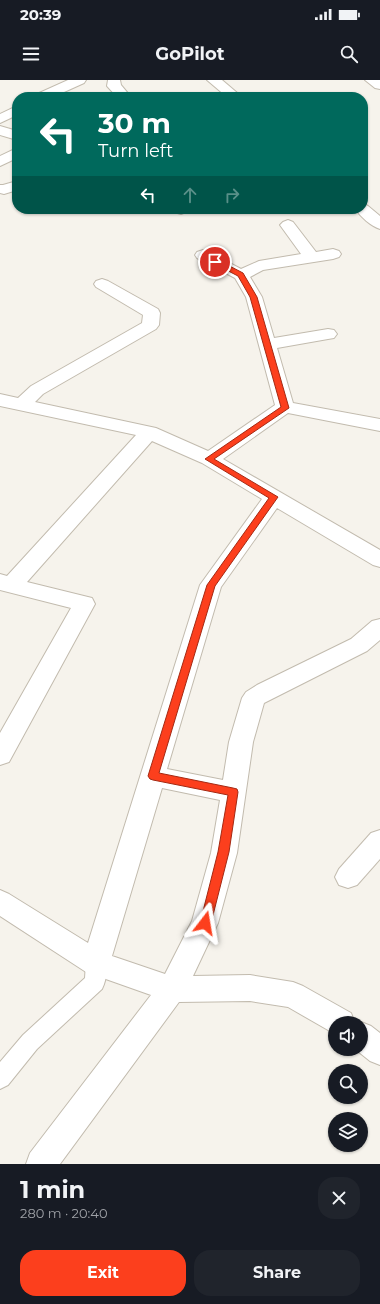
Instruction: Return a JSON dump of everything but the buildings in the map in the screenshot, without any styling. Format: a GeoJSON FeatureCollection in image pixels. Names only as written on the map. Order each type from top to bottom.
{"type":"FeatureCollection","features":[{"type":"Feature","properties":{"kind":"street"},"geometry":{"type":"LineString","coordinates":[[53,92],[79,80]]}},
{"type":"Feature","properties":{"kind":"street"},"geometry":{"type":"LineString","coordinates":[[115,80],[114,86],[119,92]]}},
{"type":"Feature","properties":{"kind":"street"},"geometry":{"type":"LineString","coordinates":[[214,80],[229,92]]}},
{"type":"Feature","properties":{"kind":"street"},"geometry":{"type":"LineString","coordinates":[[372,80],[380,85]]}},
{"type":"Feature","properties":{"kind":"street"},"geometry":{"type":"LineString","coordinates":[[0,119],[12,113]]}},
{"type":"Feature","properties":{"kind":"street"},"geometry":{"type":"LineString","coordinates":[[0,130],[12,134]]}},
{"type":"Feature","properties":{"kind":"street"},"geometry":{"type":"LineString","coordinates":[[0,162],[12,155]]}},
{"type":"Feature","properties":{"kind":"street"},"geometry":{"type":"LineString","coordinates":[[0,189],[4,190],[12,187]]}},
{"type":"Feature","properties":{"kind":"street"},"geometry":{"type":"LineString","coordinates":[[368,213],[380,224]]}},
{"type":"Feature","properties":{"kind":"street"},"geometry":{"type":"LineString","coordinates":[[288,225],[311,257]]}},
{"type":"Feature","properties":{"kind":"street"},"geometry":{"type":"LineString","coordinates":[[241,275],[259,266],[333,254]]}},
{"type":"Feature","properties":{"kind":"street"},"geometry":{"type":"LineString","coordinates":[[203,255],[241,275],[254,297],[285,408]]}},
{"type":"Feature","properties":{"kind":"street"},"geometry":{"type":"LineString","coordinates":[[22,405],[37,390],[150,325],[152,313],[106,292]]}},
{"type":"Feature","properties":{"kind":"street"},"geometry":{"type":"LineString","coordinates":[[267,344],[328,334]]}},
{"type":"Feature","properties":{"kind":"street"},"geometry":{"type":"LineString","coordinates":[[0,400],[149,432],[209,459],[380,560]]}},
{"type":"Feature","properties":{"kind":"street"},"geometry":{"type":"LineString","coordinates":[[209,459],[285,408],[380,424]]}},
{"type":"Feature","properties":{"kind":"street"},"geometry":{"type":"LineString","coordinates":[[0,755],[84,604],[6,583],[149,432]]}},
{"type":"Feature","properties":{"kind":"street"},"geometry":{"type":"LineString","coordinates":[[96,963],[211,585],[274,497]]}},
{"type":"Feature","properties":{"kind":"street"},"geometry":{"type":"LineString","coordinates":[[41,1164],[172,989],[205,923],[224,852],[241,742],[254,698],[265,691],[358,645],[380,627]]}},
{"type":"Feature","properties":{"kind":"street"},"geometry":{"type":"LineString","coordinates":[[153,776],[233,792]]}},
{"type":"Feature","properties":{"kind":"street"},"geometry":{"type":"LineString","coordinates":[[348,877],[380,841]]}},
{"type":"Feature","properties":{"kind":"street"},"geometry":{"type":"LineString","coordinates":[[0,902],[96,963],[172,989],[250,988],[292,995],[329,1016]]}},
{"type":"Feature","properties":{"kind":"street"},"geometry":{"type":"LineString","coordinates":[[368,1041],[380,1050]]}},
{"type":"Feature","properties":{"kind":"lane"},"geometry":{"type":"LineString","coordinates":[[0,1078],[30,1042],[95,982],[96,963]]}},
{"type":"Feature","properties":{"kind":"route"},"geometry":{"type":"LineString","coordinates":[[205,923],[224,852],[233,792],[153,776],[211,585],[274,497],[209,459],[285,408],[254,297],[241,275],[215,262]]}}]}
